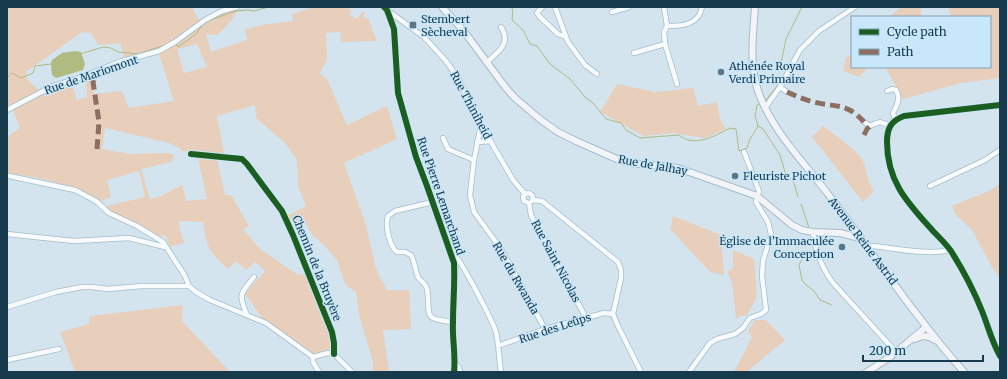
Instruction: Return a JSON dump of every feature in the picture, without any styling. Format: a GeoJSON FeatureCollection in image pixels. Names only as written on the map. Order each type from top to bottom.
{"type":"FeatureCollection","features":[{"type":"Feature","properties":{"kind":"main road","name":"Rue de Jalhay"},"geometry":{"type":"LineString","coordinates":[[442,7],[463,30],[506,88],[527,110],[576,141],[619,160],[631,163],[678,168],[757,196],[792,225],[802,230],[840,233],[860,238]]}},
{"type":"Feature","properties":{"kind":"main road","name":"Avenue Reine Astrid"},"geometry":{"type":"LineString","coordinates":[[755,7],[752,49],[753,66],[758,90],[771,120],[926,327],[964,372]]}},
{"type":"Feature","properties":{"kind":"main road"},"geometry":{"type":"LineString","coordinates":[[896,352],[926,327]]}},
{"type":"Feature","properties":{"kind":"main road"},"geometry":{"type":"LineString","coordinates":[[867,372],[921,336],[926,336],[937,341]]}},
{"type":"Feature","properties":{"kind":"street","name":"Rue de Mariomont"},"geometry":{"type":"LineString","coordinates":[[7,110],[53,86],[77,79],[119,62],[159,51],[222,10],[237,7]]}},
{"type":"Feature","properties":{"kind":"street"},"geometry":{"type":"LineString","coordinates":[[542,7],[537,13],[539,16],[558,34],[566,37]]}},
{"type":"Feature","properties":{"kind":"street"},"geometry":{"type":"LineString","coordinates":[[555,7],[572,49],[597,74]]}},
{"type":"Feature","properties":{"kind":"street"},"geometry":{"type":"LineString","coordinates":[[612,12],[629,7]]}},
{"type":"Feature","properties":{"kind":"street"},"geometry":{"type":"LineString","coordinates":[[664,7],[667,26],[664,32],[665,44],[677,84]]}},
{"type":"Feature","properties":{"kind":"street"},"geometry":{"type":"LineString","coordinates":[[667,26],[677,26],[694,21],[701,14],[702,7]]}},
{"type":"Feature","properties":{"kind":"street"},"geometry":{"type":"LineString","coordinates":[[765,108],[780,87],[800,50],[819,31],[855,7]]}},
{"type":"Feature","properties":{"kind":"street","name":"Rue Thiniheid"},"geometry":{"type":"LineString","coordinates":[[385,9],[424,37],[446,61],[458,78],[481,124],[513,180],[525,194]]}},
{"type":"Feature","properties":{"kind":"street","name":"Rue Pierre Lemarchand"},"geometry":{"type":"LineString","coordinates":[[385,9],[394,33],[398,93],[416,157],[454,263],[454,372]]}},
{"type":"Feature","properties":{"kind":"street"},"geometry":{"type":"LineString","coordinates":[[488,62],[505,42],[506,36],[501,27]]}},
{"type":"Feature","properties":{"kind":"street"},"geometry":{"type":"LineString","coordinates":[[634,53],[665,44]]}},
{"type":"Feature","properties":{"kind":"street"},"geometry":{"type":"LineString","coordinates":[[780,87],[787,92]]}},
{"type":"Feature","properties":{"kind":"street"},"geometry":{"type":"LineString","coordinates":[[887,92],[892,89],[896,90],[898,94],[898,103],[893,112],[895,120]]}},
{"type":"Feature","properties":{"kind":"street"},"geometry":{"type":"LineString","coordinates":[[1000,105],[904,116],[895,120],[890,126],[887,138],[889,164],[893,179],[909,204],[951,250],[976,297],[998,345],[1000,356]]}},
{"type":"Feature","properties":{"kind":"street"},"geometry":{"type":"LineString","coordinates":[[864,122],[870,126],[878,122],[882,122],[890,126]]}},
{"type":"Feature","properties":{"kind":"street","name":"Rue du Rwanda"},"geometry":{"type":"LineString","coordinates":[[481,124],[474,160],[470,195],[474,212],[501,249],[545,329]]}},
{"type":"Feature","properties":{"kind":"street"},"geometry":{"type":"LineString","coordinates":[[443,138],[448,149],[474,160]]}},
{"type":"Feature","properties":{"kind":"street"},"geometry":{"type":"LineString","coordinates":[[477,142],[491,141]]}},
{"type":"Feature","properties":{"kind":"street"},"geometry":{"type":"LineString","coordinates":[[930,186],[986,160],[1000,150]]}},
{"type":"Feature","properties":{"kind":"street"},"geometry":{"type":"LineString","coordinates":[[689,372],[710,343],[717,339],[735,334],[743,328],[750,318],[761,314],[766,310],[762,276],[763,261],[771,234],[768,222],[756,202],[759,191],[744,152]]}},
{"type":"Feature","properties":{"kind":"street","name":"Chemin de la Bruyère"},"geometry":{"type":"LineString","coordinates":[[191,154],[242,159],[279,207],[293,235],[320,301],[333,338],[334,354]]}},
{"type":"Feature","properties":{"kind":"street"},"geometry":{"type":"LineString","coordinates":[[9,176],[82,193],[96,201],[109,213],[137,226],[163,242],[185,276],[188,286],[210,300],[266,322],[313,357],[313,362],[319,372]]}},
{"type":"Feature","properties":{"kind":"street","name":"Rue Thiniheid"},"geometry":{"type":"LineString","coordinates":[[525,194],[528,193],[533,196],[531,201]]}},
{"type":"Feature","properties":{"kind":"street","name":"Rue Thiniheid"},"geometry":{"type":"LineString","coordinates":[[525,194],[523,199],[525,202],[542,201],[605,250],[618,262],[621,270],[621,278],[613,314]]}},
{"type":"Feature","properties":{"kind":"street","name":"Rue Saint Nicolas"},"geometry":{"type":"LineString","coordinates":[[531,201],[531,215],[586,318]]}},
{"type":"Feature","properties":{"kind":"street"},"geometry":{"type":"LineString","coordinates":[[433,202],[395,211],[388,216],[387,224],[392,246],[397,252],[405,252],[411,255],[418,276],[427,288],[429,313],[431,317],[437,321],[453,322]]}},
{"type":"Feature","properties":{"kind":"street"},"geometry":{"type":"LineString","coordinates":[[813,232],[817,255],[826,273],[833,283],[896,352]]}},
{"type":"Feature","properties":{"kind":"street"},"geometry":{"type":"LineString","coordinates":[[7,234],[74,241],[128,238],[165,247]]}},
{"type":"Feature","properties":{"kind":"street"},"geometry":{"type":"LineString","coordinates":[[868,248],[873,246],[929,252],[951,250]]}},
{"type":"Feature","properties":{"kind":"street"},"geometry":{"type":"LineString","coordinates":[[449,248],[453,250],[459,260],[490,318],[498,346],[501,372]]}},
{"type":"Feature","properties":{"kind":"street"},"geometry":{"type":"LineString","coordinates":[[247,314],[241,302],[241,294],[254,277]]}},
{"type":"Feature","properties":{"kind":"street"},"geometry":{"type":"LineString","coordinates":[[7,307],[56,292],[82,287],[108,289],[142,286],[188,286]]}},
{"type":"Feature","properties":{"kind":"street","name":"Rue des Leûps"},"geometry":{"type":"LineString","coordinates":[[498,346],[545,329],[604,313],[613,314]]}},
{"type":"Feature","properties":{"kind":"street"},"geometry":{"type":"LineString","coordinates":[[613,314],[641,372]]}},
{"type":"Feature","properties":{"kind":"street"},"geometry":{"type":"LineString","coordinates":[[7,360],[59,349]]}},
{"type":"Feature","properties":{"kind":"street"},"geometry":{"type":"LineString","coordinates":[[313,357],[328,353],[334,354],[352,372]]}},
{"type":"Feature","properties":{"kind":"street"},"geometry":{"type":"LineString","coordinates":[[455,362],[460,372]]}},
{"type":"Feature","properties":{"kind":"shaded area"},"geometry":{"type":"Polygon","coordinates":[[[7,7],[192,7],[200,20],[223,11],[238,9],[234,17],[217,35],[206,34],[211,52],[247,40],[245,29],[267,24],[293,21],[292,14],[314,7],[346,7],[352,11],[350,15],[357,19],[362,12],[365,12],[363,18],[368,18],[377,41],[341,42],[340,32],[326,33],[327,59],[320,73],[328,81],[347,125],[387,106],[397,139],[344,163],[366,225],[376,269],[387,290],[409,290],[411,329],[383,330],[389,371],[395,370],[395,372],[369,372],[373,370],[373,362],[359,315],[356,292],[348,287],[344,281],[337,260],[319,240],[313,236],[305,222],[293,228],[287,216],[306,206],[298,186],[297,160],[285,143],[256,118],[255,105],[217,116],[224,154],[181,151],[181,149],[169,143],[105,128],[102,149],[129,154],[168,153],[174,155],[172,162],[141,169],[150,199],[161,196],[182,185],[186,201],[207,199],[198,158],[217,159],[225,195],[231,195],[249,226],[243,229],[259,248],[298,275],[307,273],[331,332],[333,350],[313,355],[263,319],[245,294],[265,271],[255,262],[246,270],[236,261],[228,269],[213,254],[207,244],[203,222],[179,221],[184,243],[170,247],[166,236],[163,235],[160,239],[109,211],[106,208],[107,206],[145,197],[139,171],[107,180],[111,197],[99,202],[78,190],[55,182],[7,173],[7,137],[20,128],[13,110],[53,88],[71,82],[77,100],[87,97],[86,77],[92,75],[94,94],[122,91],[129,108],[174,101],[157,48],[141,56],[125,59],[120,43],[98,45],[91,33],[82,32],[26,72],[27,79],[40,91],[7,107],[7,7]],[[197,44],[177,49],[184,73],[207,67],[197,44]]]}},
{"type":"Feature","properties":{"kind":"shaded area"},"geometry":{"type":"Polygon","coordinates":[[[898,7],[926,7],[920,9],[922,16],[890,16],[899,9],[898,7]]]}},
{"type":"Feature","properties":{"kind":"shaded area"},"geometry":{"type":"Polygon","coordinates":[[[948,7],[1000,7],[1000,78],[961,83],[900,100],[899,91],[886,68],[991,68],[991,16],[951,16],[948,7]]]}},
{"type":"Feature","properties":{"kind":"shaded area"},"geometry":{"type":"Polygon","coordinates":[[[75,51],[81,52],[85,64],[83,70],[56,78],[52,75],[52,60],[62,53],[75,51]]]}},
{"type":"Feature","properties":{"kind":"shaded area"},"geometry":{"type":"Polygon","coordinates":[[[851,56],[851,68],[868,68],[859,77],[843,71],[846,58],[851,56]]]}},
{"type":"Feature","properties":{"kind":"shaded area"},"geometry":{"type":"Polygon","coordinates":[[[617,84],[655,92],[693,88],[698,106],[717,102],[720,119],[726,129],[705,138],[673,133],[644,136],[600,112],[617,84]]]}},
{"type":"Feature","properties":{"kind":"shaded area"},"geometry":{"type":"Polygon","coordinates":[[[823,126],[849,146],[862,159],[871,187],[874,191],[863,202],[812,137],[823,126]]]}},
{"type":"Feature","properties":{"kind":"shaded area"},"geometry":{"type":"Polygon","coordinates":[[[1000,184],[1000,278],[993,269],[972,230],[955,214],[952,206],[989,191],[1000,184]]]}},
{"type":"Feature","properties":{"kind":"shaded area"},"geometry":{"type":"Polygon","coordinates":[[[673,216],[721,235],[724,275],[710,272],[670,229],[673,216]]]}},
{"type":"Feature","properties":{"kind":"shaded area"},"geometry":{"type":"Polygon","coordinates":[[[733,250],[754,259],[757,297],[747,315],[740,316],[736,319],[732,283],[727,271],[733,269],[733,250]]]}},
{"type":"Feature","properties":{"kind":"shaded area"},"geometry":{"type":"Polygon","coordinates":[[[183,305],[182,321],[230,372],[75,372],[60,332],[89,324],[90,316],[183,305]]]}},
{"type":"Feature","properties":{"kind":"shaded area"},"geometry":{"type":"Polygon","coordinates":[[[755,320],[766,320],[785,340],[747,372],[734,372],[752,337],[748,331],[755,320]]]}},
{"type":"Feature","properties":{"kind":"waterway"},"geometry":{"type":"LineString","coordinates":[[176,44],[178,47],[196,34],[203,24],[213,19],[236,11],[254,11],[269,7]]}},
{"type":"Feature","properties":{"kind":"waterway"},"geometry":{"type":"LineString","coordinates":[[511,7],[513,10],[512,20],[523,30],[530,44],[537,46],[550,64],[570,79],[606,119],[621,123],[626,130],[640,138],[679,135],[691,141],[698,141],[730,128],[736,129],[739,151],[747,148],[750,139],[758,126]]}},
{"type":"Feature","properties":{"kind":"waterway"},"geometry":{"type":"LineString","coordinates":[[781,63],[786,39],[802,7]]}},
{"type":"Feature","properties":{"kind":"waterway"},"geometry":{"type":"LineString","coordinates":[[80,54],[103,47],[111,48],[118,52],[138,54],[165,45]]}},
{"type":"Feature","properties":{"kind":"waterway"},"geometry":{"type":"LineString","coordinates":[[7,78],[12,73],[21,78],[33,73],[35,66],[51,64]]}},
{"type":"Feature","properties":{"kind":"waterway"},"geometry":{"type":"LineString","coordinates":[[765,101],[778,85],[779,79]]}},
{"type":"Feature","properties":{"kind":"waterway"},"geometry":{"type":"LineString","coordinates":[[759,104],[757,105],[755,115],[758,126],[763,129],[780,155],[785,172],[794,183],[798,197]]}},
{"type":"Feature","properties":{"kind":"waterway"},"geometry":{"type":"LineString","coordinates":[[801,204],[809,228]]}},
{"type":"Feature","properties":{"kind":"waterway"},"geometry":{"type":"LineString","coordinates":[[804,256],[799,265],[802,280],[814,291],[820,300],[832,305]]}},
{"type":"Feature","properties":{"kind":"marked path"},"geometry":{"type":"LineString","coordinates":[[94,80],[93,82],[99,122],[97,149]]}},
{"type":"Feature","properties":{"kind":"marked path"},"geometry":{"type":"LineString","coordinates":[[787,92],[800,98],[822,104],[846,108],[852,111],[864,122]]}},
{"type":"Feature","properties":{"kind":"marked path"},"geometry":{"type":"LineString","coordinates":[[864,135],[870,126]]}},
{"type":"Feature","properties":{"kind":"cycle path"},"geometry":{"type":"LineString","coordinates":[[384,7],[387,10],[394,29],[398,93],[416,157],[454,263],[454,372]]}},
{"type":"Feature","properties":{"kind":"cycle path"},"geometry":{"type":"LineString","coordinates":[[1000,105],[904,116],[896,120],[889,129],[887,142],[888,156],[895,180],[907,201],[951,251],[968,281],[1000,356]]}},
{"type":"Feature","properties":{"kind":"cycle path"},"geometry":{"type":"LineString","coordinates":[[191,154],[242,159],[282,211],[332,332],[334,354]]}},
{"type":"Feature","properties":{"kind":"place","name":"Stembert Sècheval"},"geometry":{"type":"Point","coordinates":[413,25]}},
{"type":"Feature","properties":{"kind":"place","name":"Athénée Royal Verdi Primaire"},"geometry":{"type":"Point","coordinates":[721,72]}},
{"type":"Feature","properties":{"kind":"place","name":"Fleuriste Pichot"},"geometry":{"type":"Point","coordinates":[735,176]}},
{"type":"Feature","properties":{"kind":"place","name":"Église de l’Immaculée Conception"},"geometry":{"type":"Point","coordinates":[842,247]}}]}
